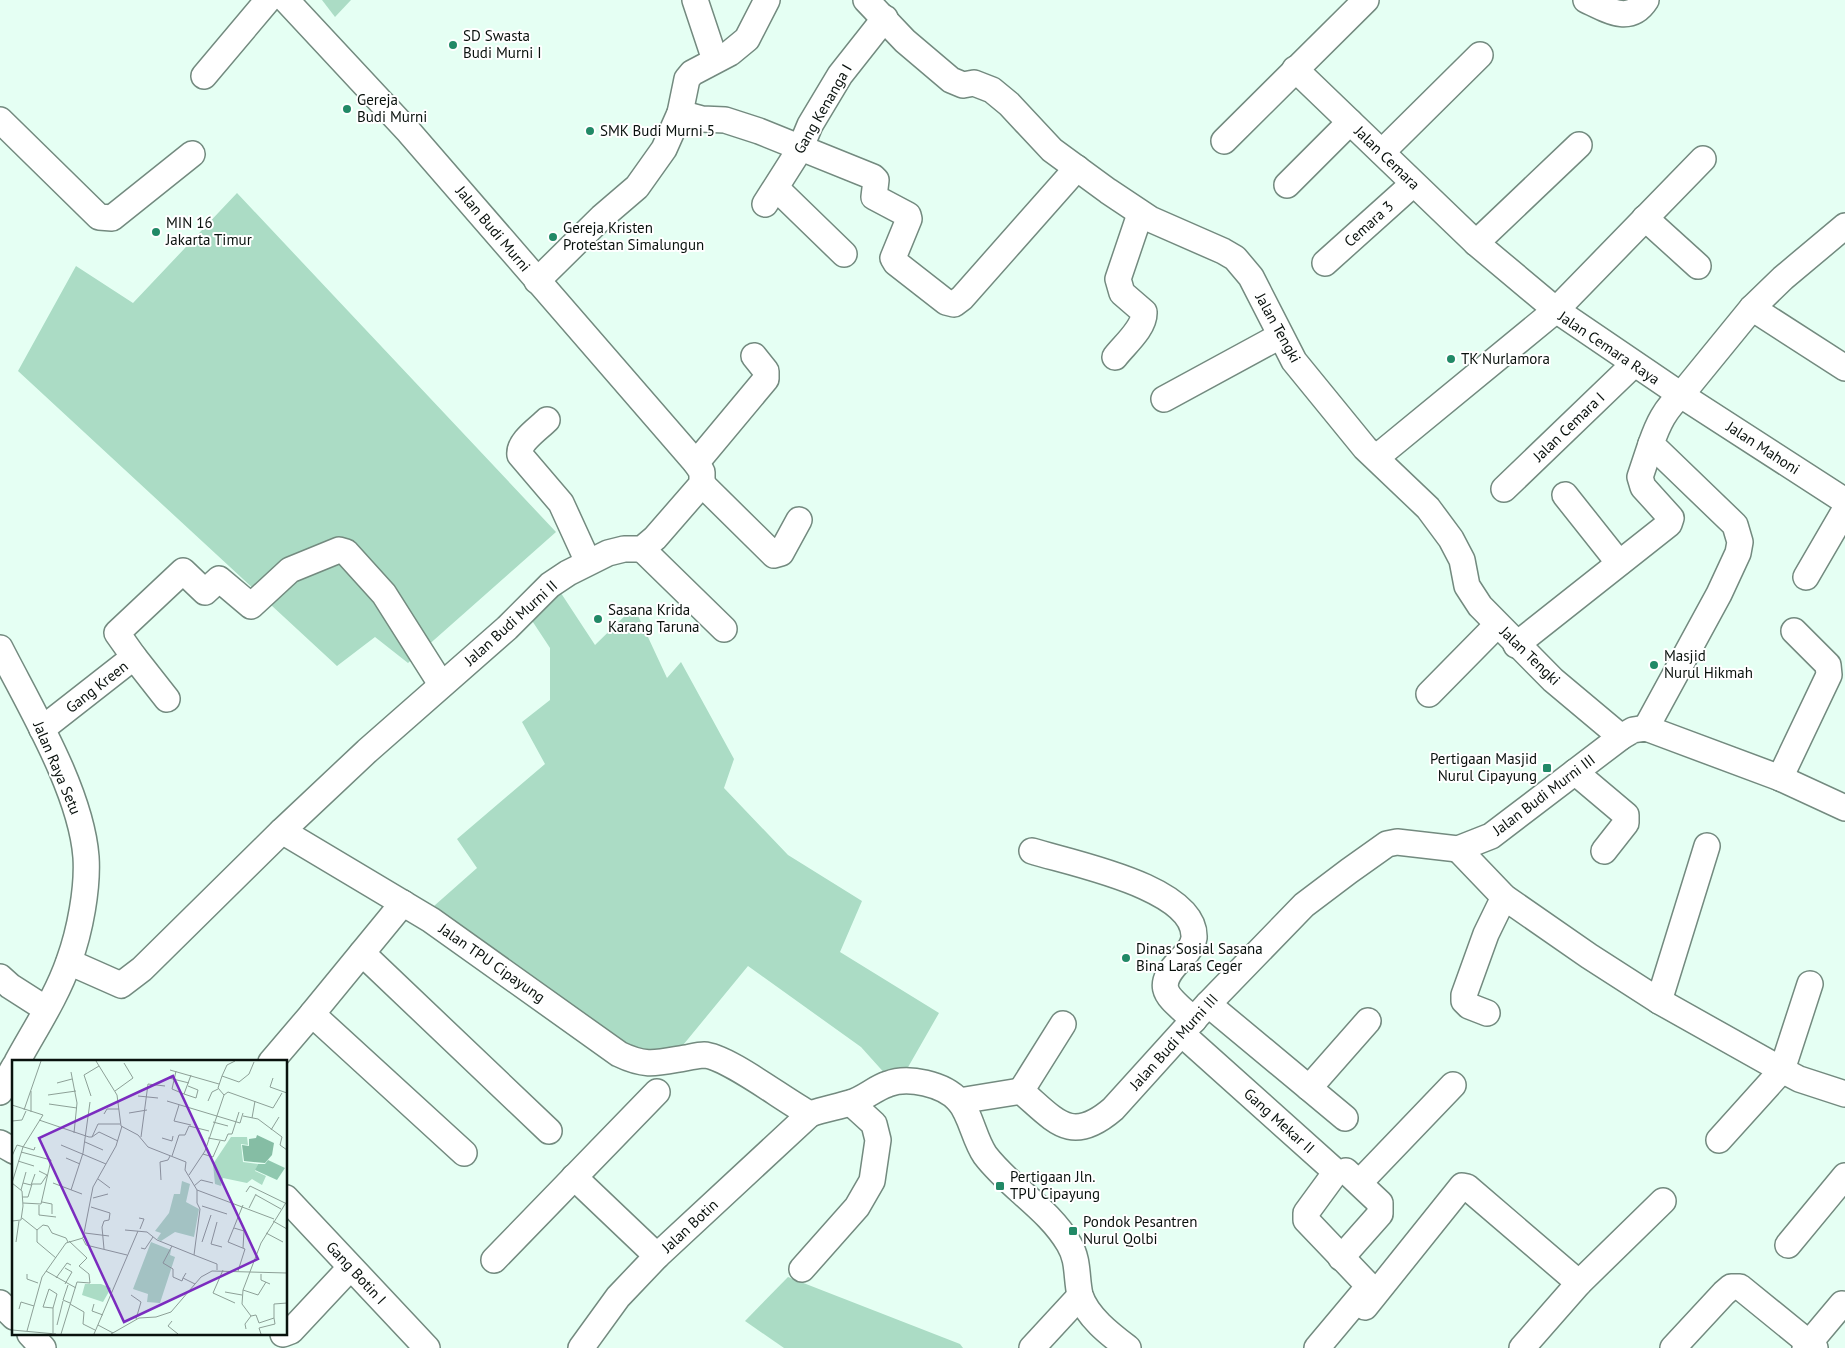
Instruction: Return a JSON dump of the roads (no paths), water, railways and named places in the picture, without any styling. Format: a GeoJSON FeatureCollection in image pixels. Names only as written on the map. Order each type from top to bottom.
{"type":"FeatureCollection","features":[{"type":"Feature","properties":{"kind":"street"},"geometry":{"type":"LineString","coordinates":[[204,76],[268,0]]}},
{"type":"Feature","properties":{"kind":"street","name":"Jalan Budi Murni"},"geometry":{"type":"LineString","coordinates":[[286,0],[409,132],[699,474],[774,555],[781,553],[799,520]]}},
{"type":"Feature","properties":{"kind":"street"},"geometry":{"type":"LineString","coordinates":[[695,0],[715,60]]}},
{"type":"Feature","properties":{"kind":"street"},"geometry":{"type":"LineString","coordinates":[[537,281],[602,217],[637,187],[664,148],[680,113],[687,80],[692,73],[730,53],[747,39],[767,0]]}},
{"type":"Feature","properties":{"kind":"street","name":"Jalan Tengki"},"geometry":{"type":"LineString","coordinates":[[866,0],[906,41],[952,80],[963,85],[974,84],[992,90],[1009,104],[1052,150],[1140,214],[1235,258],[1251,277],[1294,361],[1365,448],[1377,457],[1428,508],[1451,539],[1462,560],[1467,586],[1480,606],[1516,645],[1553,680],[1621,737]]}},
{"type":"Feature","properties":{"kind":"street"},"geometry":{"type":"LineString","coordinates":[[1224,141],[1366,0]]}},
{"type":"Feature","properties":{"kind":"street"},"geometry":{"type":"LineString","coordinates":[[1586,0],[1618,15],[1627,15],[1634,14],[1646,0]]}},
{"type":"Feature","properties":{"kind":"street","name":"Gang Kenanga I"},"geometry":{"type":"LineString","coordinates":[[844,254],[771,196],[800,149],[810,126],[840,75],[885,18]]}},
{"type":"Feature","properties":{"kind":"street"},"geometry":{"type":"LineString","coordinates":[[1382,152],[1480,55]]}},
{"type":"Feature","properties":{"kind":"street","name":"Jalan Cemara"},"geometry":{"type":"LineString","coordinates":[[1295,69],[1476,244],[1556,310]]}},
{"type":"Feature","properties":{"kind":"street"},"geometry":{"type":"LineString","coordinates":[[680,113],[702,119],[725,120],[759,131],[872,177],[876,180],[874,197],[908,215],[909,219],[893,258],[896,263],[946,302],[954,304],[962,298],[1076,168]]}},
{"type":"Feature","properties":{"kind":"street"},"geometry":{"type":"LineString","coordinates":[[0,120],[99,217],[112,218],[192,154]]}},
{"type":"Feature","properties":{"kind":"street"},"geometry":{"type":"LineString","coordinates":[[1287,185],[1350,122]]}},
{"type":"Feature","properties":{"kind":"street"},"geometry":{"type":"LineString","coordinates":[[1476,244],[1579,145]]}},
{"type":"Feature","properties":{"kind":"street"},"geometry":{"type":"LineString","coordinates":[[1556,310],[1704,159]]}},
{"type":"Feature","properties":{"kind":"street","name":"Cemara 3"},"geometry":{"type":"LineString","coordinates":[[1325,263],[1413,184]]}},
{"type":"Feature","properties":{"kind":"street"},"geometry":{"type":"LineString","coordinates":[[1115,357],[1142,324],[1144,317],[1144,312],[1122,293],[1118,280],[1140,214]]}},
{"type":"Feature","properties":{"kind":"street"},"geometry":{"type":"LineString","coordinates":[[1646,218],[1698,266]]}},
{"type":"Feature","properties":{"kind":"street"},"geometry":{"type":"LineString","coordinates":[[1516,645],[1671,520],[1643,487],[1640,477],[1663,416],[1723,340],[1752,308],[1783,278],[1845,226]]}},
{"type":"Feature","properties":{"kind":"street"},"geometry":{"type":"LineString","coordinates":[[1752,308],[1845,368]]}},
{"type":"Feature","properties":{"kind":"street","name":"Jalan Cemara Raya"},"geometry":{"type":"LineString","coordinates":[[1377,457],[1556,310],[1681,395]]}},
{"type":"Feature","properties":{"kind":"street"},"geometry":{"type":"LineString","coordinates":[[1164,399],[1280,336]]}},
{"type":"Feature","properties":{"kind":"street"},"geometry":{"type":"LineString","coordinates":[[724,629],[642,549],[655,538],[762,386],[766,379],[766,371],[754,356]]}},
{"type":"Feature","properties":{"kind":"street","name":"Jalan Cemara I"},"geometry":{"type":"LineString","coordinates":[[1504,490],[1634,364]]}},
{"type":"Feature","properties":{"kind":"street","name":"Jalan Mahoni"},"geometry":{"type":"LineString","coordinates":[[1681,395],[1845,501]]}},
{"type":"Feature","properties":{"kind":"street"},"geometry":{"type":"LineString","coordinates":[[547,420],[522,444],[519,449],[520,455],[561,503],[588,562]]}},
{"type":"Feature","properties":{"kind":"street"},"geometry":{"type":"LineString","coordinates":[[1651,444],[1735,524],[1740,542],[1738,553],[1719,594],[1646,728],[1780,778],[1845,808]]}},
{"type":"Feature","properties":{"kind":"street"},"geometry":{"type":"LineString","coordinates":[[1564,495],[1619,563]]}},
{"type":"Feature","properties":{"kind":"street"},"geometry":{"type":"LineString","coordinates":[[1806,577],[1845,510]]}},
{"type":"Feature","properties":{"kind":"street","name":"Jalan Budi Murni II"},"geometry":{"type":"LineString","coordinates":[[282,831],[367,751],[507,628],[550,585],[588,562],[624,549],[642,549]]}},
{"type":"Feature","properties":{"kind":"street"},"geometry":{"type":"LineString","coordinates":[[134,658],[117,633],[183,571],[205,592],[219,579],[251,606],[290,570],[338,550],[346,552],[384,594],[442,684]]}},
{"type":"Feature","properties":{"kind":"street"},"geometry":{"type":"LineString","coordinates":[[1429,694],[1497,625]]}},
{"type":"Feature","properties":{"kind":"street"},"geometry":{"type":"LineString","coordinates":[[1780,778],[1829,674],[1828,665],[1824,660],[1794,631]]}},
{"type":"Feature","properties":{"kind":"street","name":"Jalan Raya Setu"},"geometry":{"type":"LineString","coordinates":[[0,648],[42,729],[76,805],[86,857],[81,922],[69,962],[18,1060]]}},
{"type":"Feature","properties":{"kind":"street","name":"Gang Kreen"},"geometry":{"type":"LineString","coordinates":[[42,729],[134,658],[166,699]]}},
{"type":"Feature","properties":{"kind":"street","name":"Jalan Budi Murni III"},"geometry":{"type":"LineString","coordinates":[[1021,1091],[1052,1117],[1067,1126],[1081,1128],[1090,1126],[1114,1109],[1195,1019],[1304,905],[1387,844],[1397,842],[1458,849],[1492,836],[1621,737],[1633,730],[1646,728]]}},
{"type":"Feature","properties":{"kind":"street"},"geometry":{"type":"LineString","coordinates":[[1575,772],[1626,815],[1626,823],[1604,851]]}},
{"type":"Feature","properties":{"kind":"street"},"geometry":{"type":"LineString","coordinates":[[69,962],[121,985],[142,970],[282,831]]}},
{"type":"Feature","properties":{"kind":"street","name":"Jalan TPU Cipayung"},"geometry":{"type":"LineString","coordinates":[[282,831],[431,920],[619,1054],[638,1063],[661,1064],[704,1055],[726,1062],[791,1105],[810,1114]]}},
{"type":"Feature","properties":{"kind":"street"},"geometry":{"type":"LineString","coordinates":[[1659,1000],[1707,846]]}},
{"type":"Feature","properties":{"kind":"street"},"geometry":{"type":"LineString","coordinates":[[1458,849],[1504,897],[1589,956],[1659,1000],[1782,1070],[1799,1079],[1845,1094]]}},
{"type":"Feature","properties":{"kind":"street"},"geometry":{"type":"LineString","coordinates":[[1032,851],[1145,885],[1183,909],[1190,919],[1194,939],[1189,951],[1165,979],[1164,985],[1168,995],[1195,1019],[1309,1088],[1345,1118]]}},
{"type":"Feature","properties":{"kind":"street"},"geometry":{"type":"LineString","coordinates":[[1487,1013],[1469,1006],[1464,1001],[1464,995],[1486,934],[1504,897]]}},
{"type":"Feature","properties":{"kind":"street"},"geometry":{"type":"LineString","coordinates":[[273,1060],[403,903]]}},
{"type":"Feature","properties":{"kind":"street"},"geometry":{"type":"LineString","coordinates":[[362,953],[549,1131]]}},
{"type":"Feature","properties":{"kind":"street"},"geometry":{"type":"LineString","coordinates":[[0,977],[10,986],[46,1009]]}},
{"type":"Feature","properties":{"kind":"street"},"geometry":{"type":"LineString","coordinates":[[1719,1140],[1782,1070],[1810,984]]}},
{"type":"Feature","properties":{"kind":"street"},"geometry":{"type":"LineString","coordinates":[[312,1014],[464,1153]]}},
{"type":"Feature","properties":{"kind":"street","name":"Gang Mekar II"},"geometry":{"type":"LineString","coordinates":[[1195,1019],[1335,1170],[1349,1172],[1380,1203],[1380,1214],[1341,1258]]}},
{"type":"Feature","properties":{"kind":"street"},"geometry":{"type":"LineString","coordinates":[[1309,1088],[1368,1021]]}},
{"type":"Feature","properties":{"kind":"street"},"geometry":{"type":"LineString","coordinates":[[959,1101],[1021,1091],[1063,1024]]}},
{"type":"Feature","properties":{"kind":"street"},"geometry":{"type":"LineString","coordinates":[[0,1092],[12,1071]]}},
{"type":"Feature","properties":{"kind":"street"},"geometry":{"type":"LineString","coordinates":[[810,1114],[833,1105],[851,1103],[889,1083],[911,1081],[936,1086],[959,1101],[985,1155],[1044,1213],[1070,1245],[1076,1262],[1080,1296],[1097,1321],[1128,1348]]}},
{"type":"Feature","properties":{"kind":"street"},"geometry":{"type":"LineString","coordinates":[[1360,1182],[1453,1085]]}},
{"type":"Feature","properties":{"kind":"street"},"geometry":{"type":"LineString","coordinates":[[494,1260],[657,1092]]}},
{"type":"Feature","properties":{"kind":"street"},"geometry":{"type":"LineString","coordinates":[[802,1269],[857,1207],[872,1181],[878,1140],[874,1124],[851,1103]]}},
{"type":"Feature","properties":{"kind":"street","name":"Jalan Botin"},"geometry":{"type":"LineString","coordinates":[[581,1348],[618,1297],[657,1256],[810,1114]]}},
{"type":"Feature","properties":{"kind":"street"},"geometry":{"type":"LineString","coordinates":[[0,1143],[12,1150]]}},
{"type":"Feature","properties":{"kind":"street"},"geometry":{"type":"LineString","coordinates":[[1317,1348],[1369,1286],[1306,1220],[1305,1216],[1336,1175],[1335,1170]]}},
{"type":"Feature","properties":{"kind":"street"},"geometry":{"type":"LineString","coordinates":[[574,1176],[657,1256]]}},
{"type":"Feature","properties":{"kind":"street"},"geometry":{"type":"LineString","coordinates":[[1788,1245],[1845,1176]]}},
{"type":"Feature","properties":{"kind":"street"},"geometry":{"type":"LineString","coordinates":[[1333,1348],[1462,1186],[1467,1187],[1579,1282]]}},
{"type":"Feature","properties":{"kind":"street","name":"Gang Botin I"},"geometry":{"type":"LineString","coordinates":[[288,1200],[427,1348]]}},
{"type":"Feature","properties":{"kind":"street"},"geometry":{"type":"LineString","coordinates":[[1522,1348],[1579,1282],[1663,1201]]}},
{"type":"Feature","properties":{"kind":"street"},"geometry":{"type":"LineString","coordinates":[[288,1332],[350,1268]]}},
{"type":"Feature","properties":{"kind":"street"},"geometry":{"type":"LineString","coordinates":[[1673,1348],[1731,1287],[1740,1287],[1810,1346],[1842,1304]]}},
{"type":"Feature","properties":{"kind":"street"},"geometry":{"type":"LineString","coordinates":[[1032,1348],[1080,1296]]}},
{"type":"Feature","properties":{"kind":"street"},"geometry":{"type":"LineString","coordinates":[[0,1303],[12,1315]]}},
{"type":"Feature","properties":{"kind":"street"},"geometry":{"type":"LineString","coordinates":[[32,1336],[42,1348]]}},
{"type":"Feature","properties":{"kind":"place","name":"SD Swasta Budi Murni I"},"geometry":{"type":"Point","coordinates":[453,45]}},
{"type":"Feature","properties":{"kind":"place","name":"Gereja Budi Murni"},"geometry":{"type":"Point","coordinates":[347,109]}},
{"type":"Feature","properties":{"kind":"place","name":"SMK Budi Murni 5"},"geometry":{"type":"Point","coordinates":[590,131]}},
{"type":"Feature","properties":{"kind":"place","name":"MIN 16 Jakarta Timur"},"geometry":{"type":"Point","coordinates":[156,232]}},
{"type":"Feature","properties":{"kind":"place","name":"Gereja Kristen Protestan Simalungun"},"geometry":{"type":"Point","coordinates":[553,237]}},
{"type":"Feature","properties":{"kind":"place","name":"TK Nurlamora"},"geometry":{"type":"Point","coordinates":[1451,359]}},
{"type":"Feature","properties":{"kind":"place","name":"Sasana Krida Karang Taruna"},"geometry":{"type":"Point","coordinates":[598,619]}},
{"type":"Feature","properties":{"kind":"place","name":"Masjid Nurul Hikmah"},"geometry":{"type":"Point","coordinates":[1654,665]}},
{"type":"Feature","properties":{"kind":"place","name":"Pertigaan Masjid Nurul Cipayung"},"geometry":{"type":"Point","coordinates":[1547,768]}},
{"type":"Feature","properties":{"kind":"place","name":"Dinas Sosial Sasana Bina Laras Ceger"},"geometry":{"type":"Point","coordinates":[1126,958]}},
{"type":"Feature","properties":{"kind":"place","name":"Pertigaan Jln. TPU Cipayung"},"geometry":{"type":"Point","coordinates":[1000,1186]}},
{"type":"Feature","properties":{"kind":"place","name":"Pondok Pesantren Nurul Qolbi"},"geometry":{"type":"Point","coordinates":[1073,1231]}}]}
